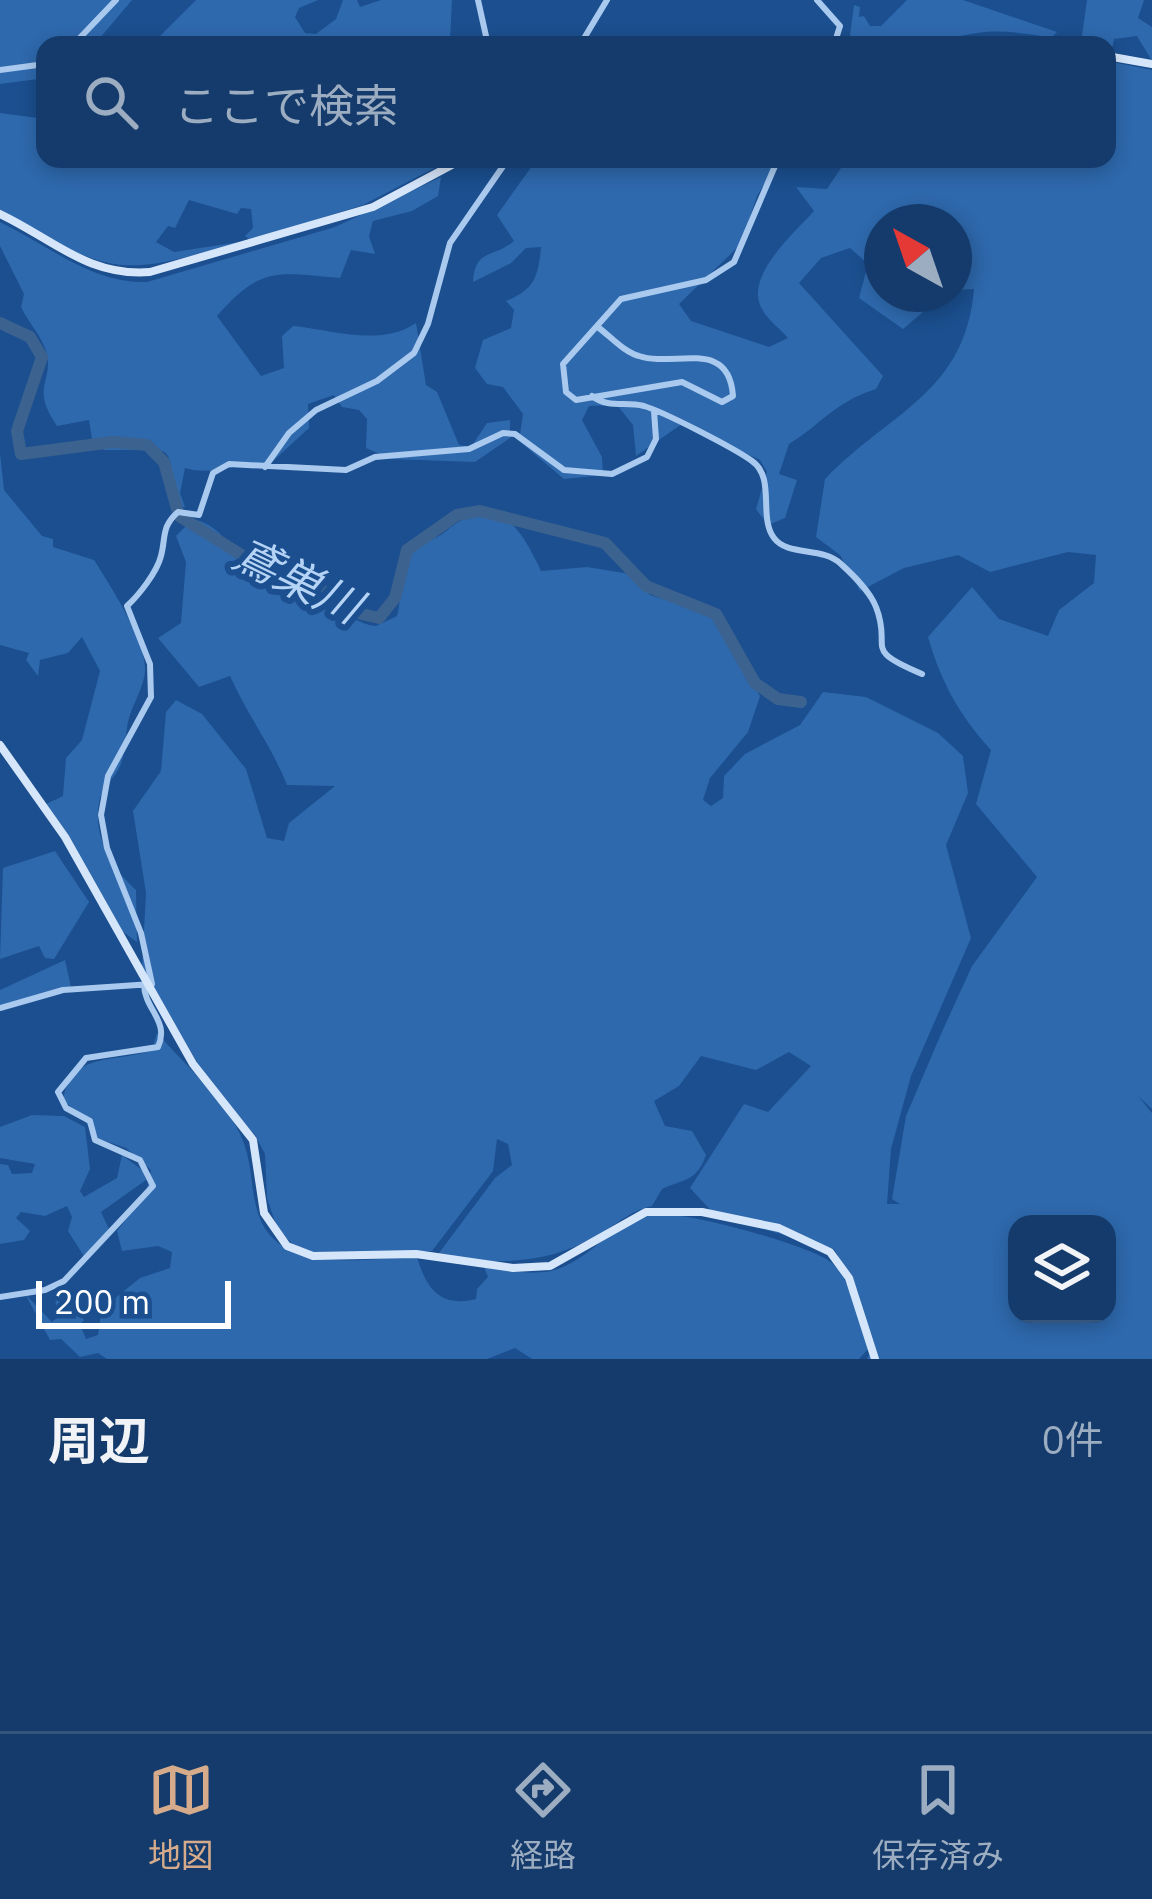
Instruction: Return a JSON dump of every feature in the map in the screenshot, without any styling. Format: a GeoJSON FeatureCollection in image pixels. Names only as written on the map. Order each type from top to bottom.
{"type":"FeatureCollection","features":[{"type":"Feature","properties":{"kind":"street"},"geometry":{"type":"LineString","coordinates":[[82,36],[116,0]]}},
{"type":"Feature","properties":{"kind":"street"},"geometry":{"type":"LineString","coordinates":[[478,0],[486,36]]}},
{"type":"Feature","properties":{"kind":"street"},"geometry":{"type":"LineString","coordinates":[[585,36],[607,0]]}},
{"type":"Feature","properties":{"kind":"street"},"geometry":{"type":"LineString","coordinates":[[817,0],[840,26],[837,36]]}},
{"type":"Feature","properties":{"kind":"street"},"geometry":{"type":"LineString","coordinates":[[1116,58],[1152,64]]}},
{"type":"Feature","properties":{"kind":"street"},"geometry":{"type":"LineString","coordinates":[[0,70],[36,65]]}},
{"type":"Feature","properties":{"kind":"street"},"geometry":{"type":"LineString","coordinates":[[0,214],[92,266],[119,274],[150,272],[373,207],[446,168]]}},
{"type":"Feature","properties":{"kind":"street"},"geometry":{"type":"LineString","coordinates":[[265,467],[290,433],[316,410],[377,381],[414,353],[428,324],[450,243],[502,168]]}},
{"type":"Feature","properties":{"kind":"street"},"geometry":{"type":"LineString","coordinates":[[599,328],[638,356],[684,354],[714,362],[727,371],[733,396],[722,402],[682,382],[570,399],[562,364],[631,294],[706,280],[734,262],[774,168]]}},
{"type":"Feature","properties":{"kind":"street"},"geometry":{"type":"LineString","coordinates":[[592,396],[602,404],[655,411],[754,461],[764,484],[771,535],[783,546],[823,551],[837,561],[874,601],[880,648],[892,662],[922,674]]}},
{"type":"Feature","properties":{"kind":"street"},"geometry":{"type":"LineString","coordinates":[[0,1297],[46,1290],[64,1281],[153,1186],[140,1160],[103,1146],[83,1113],[59,1100],[58,1092],[86,1058],[158,1046],[163,1036],[159,1018],[143,993],[148,984],[141,933],[106,848],[101,815],[108,776],[151,697],[149,664],[127,606],[158,564],[161,534],[172,517],[178,512],[199,515],[213,473],[229,464],[346,470],[389,455],[428,457],[469,449],[503,433],[515,434],[564,470],[612,474],[647,458],[656,439],[655,411]]}},
{"type":"Feature","properties":{"kind":"street"},"geometry":{"type":"LineString","coordinates":[[0,746],[65,837],[194,1064],[253,1140],[264,1213],[286,1246],[313,1256],[416,1254],[513,1268],[550,1266],[633,1217],[682,1208],[778,1228],[830,1252],[849,1278],[875,1359]]}},
{"type":"Feature","properties":{"kind":"street"},"geometry":{"type":"LineString","coordinates":[[0,1008],[63,990],[148,984]]}},
{"type":"Feature","properties":{"kind":"street"},"geometry":{"type":"LineString","coordinates":[[863,1359],[870,1347]]}},
{"type":"Feature","properties":{"kind":"shaded area"},"geometry":{"type":"Polygon","coordinates":[[[0,0],[132,0],[102,36],[36,36],[36,79],[0,84],[0,0]]]}},
{"type":"Feature","properties":{"kind":"shaded area"},"geometry":{"type":"Polygon","coordinates":[[[196,0],[318,0],[299,8],[295,17],[305,33],[316,34],[336,19],[343,0],[357,0],[360,7],[381,0],[452,0],[450,36],[160,36],[196,0]]]}},
{"type":"Feature","properties":{"kind":"shaded area"},"geometry":{"type":"Polygon","coordinates":[[[907,0],[963,0],[1057,32],[1053,36],[986,32],[852,36],[854,5],[870,26],[881,26],[907,0]]]}},
{"type":"Feature","properties":{"kind":"shaded area"},"geometry":{"type":"Polygon","coordinates":[[[1087,0],[1144,0],[1138,18],[1152,27],[1152,61],[1137,36],[1082,36],[1087,0]]]}},
{"type":"Feature","properties":{"kind":"shaded area"},"geometry":{"type":"Polygon","coordinates":[[[1116,63],[1152,70],[1152,1109],[1138,1096],[1152,1113],[1152,1359],[867,1359],[873,1348],[858,1292],[834,1249],[716,1216],[690,1188],[744,1104],[768,1112],[811,1066],[789,1052],[756,1070],[701,1056],[679,1086],[654,1101],[665,1126],[692,1131],[706,1155],[698,1170],[662,1189],[652,1206],[567,1250],[512,1261],[436,1257],[495,1178],[512,1165],[508,1144],[497,1139],[493,1171],[432,1251],[313,1252],[294,1245],[278,1231],[267,1198],[265,1154],[255,1135],[219,1100],[142,968],[146,893],[133,811],[161,771],[166,712],[176,700],[202,714],[246,769],[267,838],[284,841],[289,823],[335,786],[287,785],[230,676],[199,687],[158,638],[181,623],[186,562],[176,536],[193,519],[202,522],[251,565],[309,576],[355,619],[376,626],[397,616],[402,574],[412,551],[463,519],[492,513],[515,527],[541,571],[587,567],[630,574],[650,595],[699,610],[716,622],[760,696],[748,732],[710,778],[703,800],[711,806],[723,798],[724,776],[745,754],[800,725],[823,692],[866,697],[938,733],[963,756],[968,793],[946,845],[971,938],[911,1076],[891,1149],[887,1204],[900,1204],[892,1199],[906,1116],[972,966],[1037,877],[976,804],[991,750],[952,697],[928,637],[972,587],[999,619],[1048,636],[1059,610],[1094,583],[1096,555],[1068,552],[990,572],[958,555],[904,568],[860,591],[840,555],[816,537],[825,479],[920,398],[956,354],[972,312],[972,204],[864,204],[864,260],[850,248],[821,258],[799,283],[883,376],[876,389],[839,407],[789,444],[779,474],[797,480],[785,518],[768,525],[756,509],[767,472],[760,460],[682,424],[636,456],[633,425],[617,405],[589,406],[582,420],[602,457],[603,475],[564,479],[519,441],[523,414],[503,387],[487,384],[475,368],[483,340],[511,328],[514,310],[506,301],[523,292],[538,266],[541,247],[526,248],[511,263],[473,282],[481,259],[514,241],[497,215],[531,168],[774,168],[757,196],[741,244],[679,304],[691,321],[769,347],[788,338],[762,309],[759,283],[774,256],[814,211],[796,187],[827,189],[841,168],[1116,168],[1116,63]]]}},
{"type":"Feature","properties":{"kind":"shaded area"},"geometry":{"type":"Polygon","coordinates":[[[0,113],[36,118],[36,168],[435,168],[363,205],[250,240],[245,236],[253,228],[251,209],[241,208],[237,214],[189,200],[175,228],[168,226],[156,242],[174,252],[246,241],[142,265],[94,259],[0,210],[0,113]]]}},
{"type":"Feature","properties":{"kind":"shaded area"},"geometry":{"type":"Polygon","coordinates":[[[441,177],[438,196],[412,211],[373,221],[369,236],[375,254],[351,250],[340,278],[285,274],[259,280],[217,316],[261,376],[284,368],[282,336],[293,326],[372,336],[416,323],[426,385],[437,392],[459,445],[471,447],[487,423],[510,420],[510,438],[475,462],[391,459],[366,448],[367,419],[359,410],[342,407],[334,395],[308,404],[309,428],[271,463],[207,471],[185,468],[180,493],[185,507],[179,508],[165,453],[104,450],[92,439],[89,420],[57,426],[45,401],[46,351],[21,307],[24,294],[0,246],[0,222],[89,270],[147,282],[335,227],[441,177]]]}},
{"type":"Feature","properties":{"kind":"shaded area"},"geometry":{"type":"Polygon","coordinates":[[[879,312],[923,312],[903,329],[879,312]]]}},
{"type":"Feature","properties":{"kind":"shaded area"},"geometry":{"type":"Polygon","coordinates":[[[0,453],[4,490],[42,536],[53,539],[53,547],[94,560],[125,612],[143,655],[144,678],[129,719],[122,760],[102,794],[98,811],[105,849],[136,890],[137,942],[115,926],[44,805],[63,796],[66,758],[82,740],[100,671],[82,637],[68,653],[40,660],[38,676],[26,660],[29,653],[0,645],[0,453]]]}},
{"type":"Feature","properties":{"kind":"shaded area"},"geometry":{"type":"Polygon","coordinates":[[[55,851],[89,902],[54,959],[45,958],[39,946],[0,959],[3,868],[55,851]]]}},
{"type":"Feature","properties":{"kind":"shaded area"},"geometry":{"type":"Polygon","coordinates":[[[65,960],[71,987],[0,1007],[0,990],[65,960]]]}},
{"type":"Feature","properties":{"kind":"shaded area"},"geometry":{"type":"Polygon","coordinates":[[[157,1033],[233,1120],[247,1152],[265,1229],[300,1254],[347,1260],[417,1257],[436,1293],[463,1301],[476,1299],[477,1289],[488,1277],[484,1267],[531,1272],[558,1269],[640,1218],[654,1214],[690,1217],[774,1239],[832,1263],[851,1292],[870,1347],[859,1359],[532,1359],[515,1348],[487,1359],[107,1359],[98,1353],[80,1357],[61,1339],[50,1340],[25,1294],[52,1322],[57,1318],[55,1294],[62,1293],[84,1320],[80,1325],[86,1339],[98,1335],[101,1313],[112,1311],[113,1300],[140,1278],[170,1268],[172,1252],[158,1246],[122,1251],[117,1231],[146,1193],[151,1170],[126,1148],[94,1137],[83,1117],[63,1100],[75,1073],[97,1062],[152,1050],[157,1033]]]}},
{"type":"Feature","properties":{"kind":"shaded area"},"geometry":{"type":"Polygon","coordinates":[[[32,1115],[64,1116],[85,1127],[90,1169],[80,1191],[84,1197],[117,1178],[122,1155],[142,1170],[146,1180],[101,1212],[109,1229],[85,1258],[68,1231],[72,1217],[67,1206],[45,1216],[21,1212],[16,1218],[30,1231],[24,1240],[0,1244],[0,1164],[8,1165],[12,1174],[32,1173],[35,1164],[0,1158],[0,1127],[32,1115]]]}},
{"type":"Feature","properties":{"kind":"waterway","name":"鳶巣川"},"geometry":{"type":"LineString","coordinates":[[0,323],[30,337],[42,357],[17,431],[21,454],[113,442],[147,445],[164,462],[179,516],[248,559],[314,581],[341,609],[379,618],[395,598],[407,550],[457,515],[480,511],[605,543],[646,586],[716,614],[755,683],[778,699],[801,702]]}}]}
